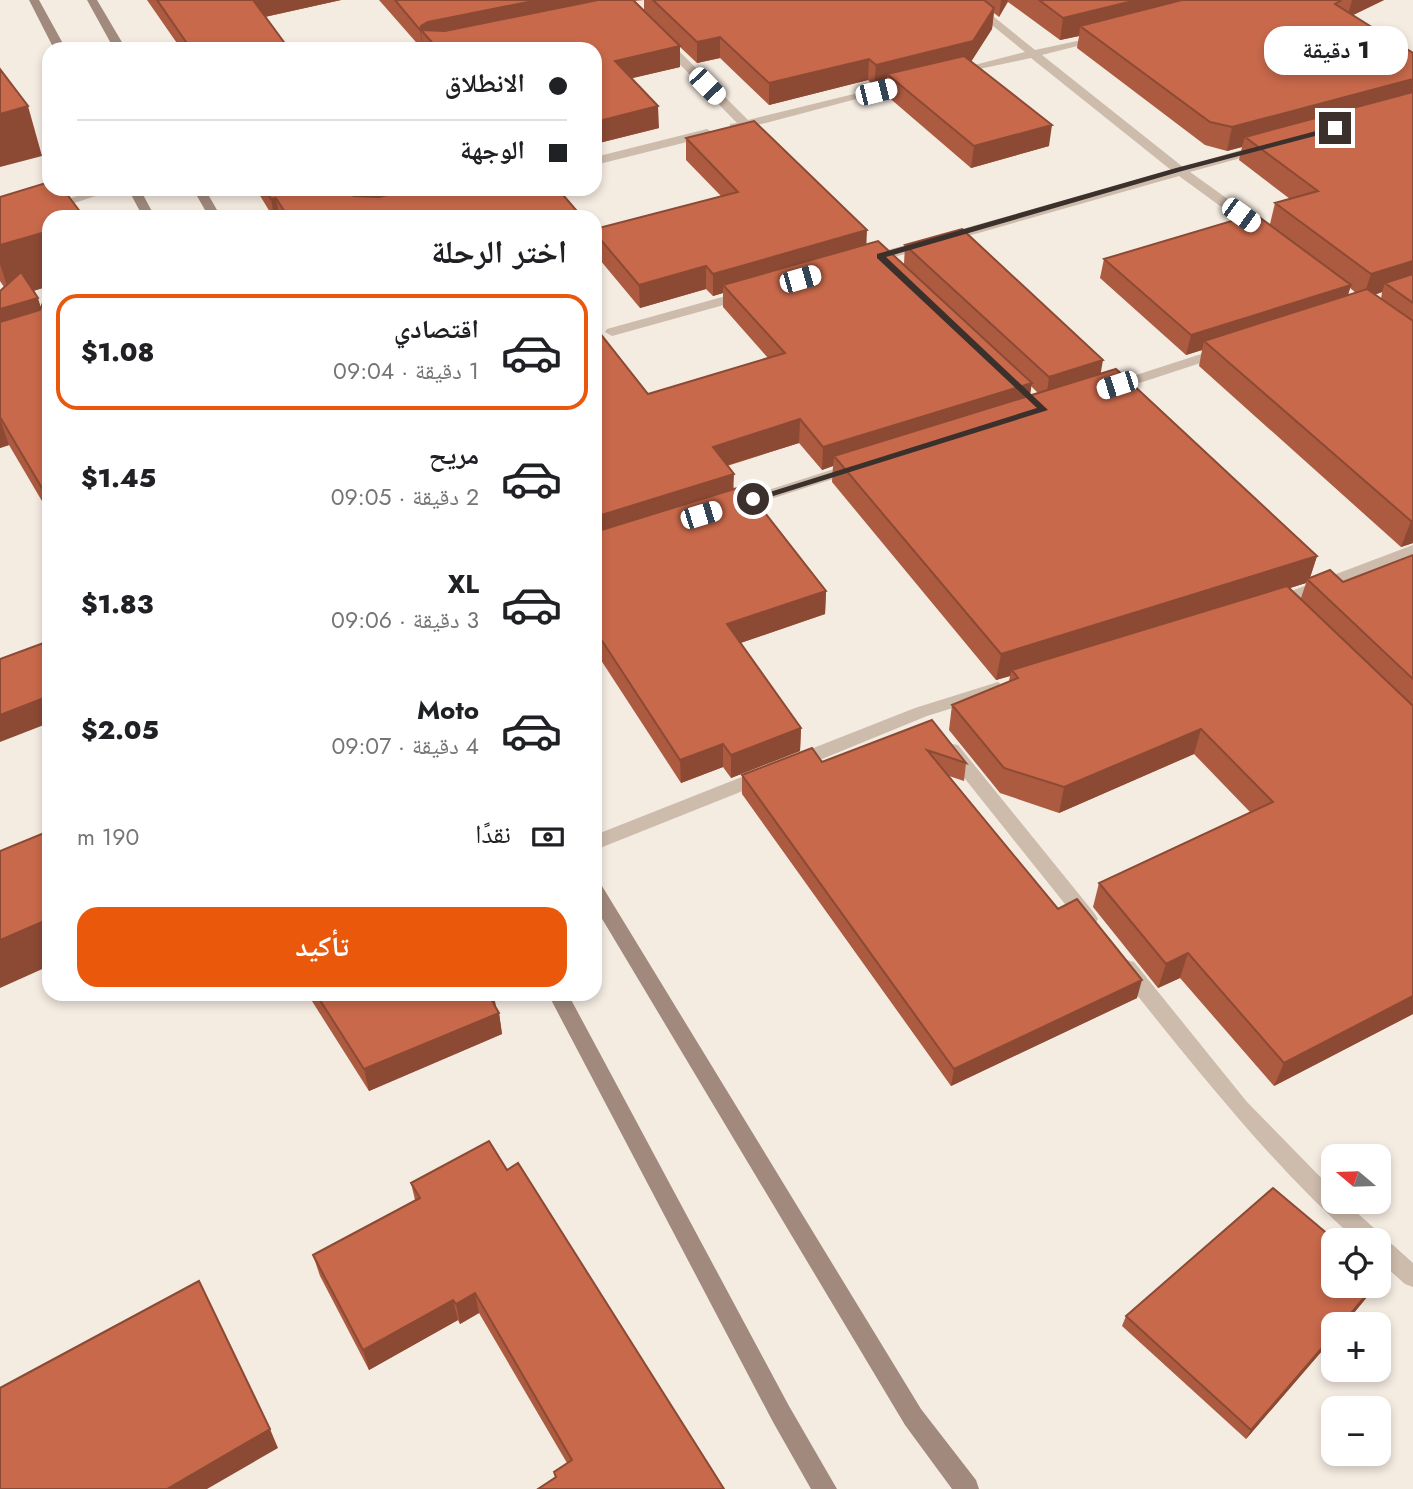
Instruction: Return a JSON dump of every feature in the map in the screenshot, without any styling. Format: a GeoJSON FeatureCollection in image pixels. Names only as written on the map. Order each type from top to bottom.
{"type":"FeatureCollection","features":[{"type":"Feature","properties":{"kind":"main road"},"geometry":{"type":"LineString","coordinates":[[34,0],[56,42]]}},
{"type":"Feature","properties":{"kind":"main road"},"geometry":{"type":"LineString","coordinates":[[92,0],[116,42]]}},
{"type":"Feature","properties":{"kind":"main road"},"geometry":{"type":"LineString","coordinates":[[602,903],[913,1417],[967,1489]]}},
{"type":"Feature","properties":{"kind":"main road"},"geometry":{"type":"LineString","coordinates":[[562,1001],[781,1413],[825,1489]]}},
{"type":"Feature","properties":{"kind":"street"},"geometry":{"type":"LineString","coordinates":[[966,0],[1179,170],[1277,242]]}},
{"type":"Feature","properties":{"kind":"street"},"geometry":{"type":"LineString","coordinates":[[651,28],[764,143]]}},
{"type":"Feature","properties":{"kind":"street"},"geometry":{"type":"LineString","coordinates":[[942,76],[1115,33]]}},
{"type":"Feature","properties":{"kind":"street"},"geometry":{"type":"LineString","coordinates":[[602,159],[915,82]]}},
{"type":"Feature","properties":{"kind":"street"},"geometry":{"type":"LineString","coordinates":[[853,264],[1270,145]]}},
{"type":"Feature","properties":{"kind":"street"},"geometry":{"type":"LineString","coordinates":[[37,211],[87,196]]}},
{"type":"Feature","properties":{"kind":"street"},"geometry":{"type":"LineString","coordinates":[[612,332],[760,290]]}},
{"type":"Feature","properties":{"kind":"street"},"geometry":{"type":"LineString","coordinates":[[1094,393],[1235,347]]}},
{"type":"Feature","properties":{"kind":"street"},"geometry":{"type":"LineString","coordinates":[[714,511],[872,463]]}},
{"type":"Feature","properties":{"kind":"street"},"geometry":{"type":"LineString","coordinates":[[1257,608],[1288,605],[1413,550]]}},
{"type":"Feature","properties":{"kind":"street"},"geometry":{"type":"LineString","coordinates":[[602,840],[921,712],[1012,684]]}},
{"type":"Feature","properties":{"kind":"street"},"geometry":{"type":"LineString","coordinates":[[921,712],[1240,1108],[1360,1228]]}},
{"type":"Feature","properties":{"kind":"street"},"geometry":{"type":"LineString","coordinates":[[1391,1258],[1413,1278]]}},
{"type":"Feature","properties":{"kind":"building"},"geometry":{"type":"Polygon","coordinates":[[[157,0],[253,0],[284,42],[186,42],[157,0]]]}},
{"type":"Feature","properties":{"kind":"building"},"geometry":{"type":"Polygon","coordinates":[[[395,0],[538,0],[428,22],[421,26],[420,30],[395,0]]]}},
{"type":"Feature","properties":{"kind":"building"},"geometry":{"type":"Polygon","coordinates":[[[598,0],[633,0],[680,46],[615,61],[658,106],[602,120],[602,42],[432,42],[421,30],[445,31],[598,0]]]}},
{"type":"Feature","properties":{"kind":"building"},"geometry":{"type":"Polygon","coordinates":[[[653,0],[984,0],[994,8],[973,41],[876,65],[869,59],[769,83],[720,37],[697,42],[653,0]]]}},
{"type":"Feature","properties":{"kind":"building"},"geometry":{"type":"Polygon","coordinates":[[[1039,0],[1137,0],[1063,18],[1039,0]]]}},
{"type":"Feature","properties":{"kind":"building"},"geometry":{"type":"Polygon","coordinates":[[[1182,0],[1338,0],[1340,1],[1335,4],[1413,53],[1413,79],[1232,127],[1210,122],[1080,26],[1182,0]]]}},
{"type":"Feature","properties":{"kind":"building"},"geometry":{"type":"Polygon","coordinates":[[[964,56],[1052,125],[974,146],[887,74],[964,56]]]}},
{"type":"Feature","properties":{"kind":"building"},"geometry":{"type":"Polygon","coordinates":[[[0,69],[28,106],[0,114],[0,69]]]}},
{"type":"Feature","properties":{"kind":"building"},"geometry":{"type":"Polygon","coordinates":[[[1413,92],[1413,261],[1371,274],[1275,203],[1318,191],[1245,137],[1413,92]]]}},
{"type":"Feature","properties":{"kind":"building"},"geometry":{"type":"Polygon","coordinates":[[[754,121],[867,230],[713,274],[706,266],[639,285],[602,241],[602,227],[738,192],[686,138],[754,121]]]}},
{"type":"Feature","properties":{"kind":"building"},"geometry":{"type":"Polygon","coordinates":[[[42,184],[42,196],[68,196],[79,210],[42,210],[42,233],[0,245],[0,197],[42,184]]]}},
{"type":"Feature","properties":{"kind":"building"},"geometry":{"type":"Polygon","coordinates":[[[269,196],[564,196],[576,210],[284,210],[276,198],[271,199],[269,196]]]}},
{"type":"Feature","properties":{"kind":"building"},"geometry":{"type":"Polygon","coordinates":[[[1255,214],[1351,285],[1191,335],[1104,259],[1255,214]]]}},
{"type":"Feature","properties":{"kind":"building"},"geometry":{"type":"Polygon","coordinates":[[[962,229],[1103,360],[1049,377],[905,245],[962,229]]]}},
{"type":"Feature","properties":{"kind":"building"},"geometry":{"type":"Polygon","coordinates":[[[878,241],[1032,383],[823,447],[800,419],[713,447],[734,474],[602,515],[602,336],[648,394],[785,353],[723,285],[878,241]]]}},
{"type":"Feature","properties":{"kind":"building"},"geometry":{"type":"Polygon","coordinates":[[[21,272],[38,298],[0,309],[0,291],[21,272]]]}},
{"type":"Feature","properties":{"kind":"building"},"geometry":{"type":"Polygon","coordinates":[[[1413,274],[1413,303],[1385,283],[1413,274]]]}},
{"type":"Feature","properties":{"kind":"building"},"geometry":{"type":"Polygon","coordinates":[[[1367,289],[1413,321],[1413,521],[1204,341],[1367,289]]]}},
{"type":"Feature","properties":{"kind":"building"},"geometry":{"type":"Polygon","coordinates":[[[42,305],[42,488],[0,417],[0,322],[40,310],[42,305]]]}},
{"type":"Feature","properties":{"kind":"building"},"geometry":{"type":"Polygon","coordinates":[[[1116,369],[1317,556],[1001,654],[834,456],[1116,369]]]}},
{"type":"Feature","properties":{"kind":"building"},"geometry":{"type":"Polygon","coordinates":[[[744,486],[826,591],[727,624],[801,728],[731,755],[723,744],[680,760],[602,641],[602,530],[744,486]]]}},
{"type":"Feature","properties":{"kind":"building"},"geometry":{"type":"Polygon","coordinates":[[[1413,555],[1413,679],[1307,579],[1330,570],[1343,582],[1413,555]]]}},
{"type":"Feature","properties":{"kind":"building"},"geometry":{"type":"Polygon","coordinates":[[[1287,586],[1413,706],[1413,996],[1284,1063],[1188,953],[1166,964],[1099,883],[1273,802],[1201,729],[1064,787],[1004,768],[952,705],[1018,678],[1012,670],[1287,586]]]}},
{"type":"Feature","properties":{"kind":"building"},"geometry":{"type":"Polygon","coordinates":[[[42,644],[42,699],[0,715],[0,659],[42,644]]]}},
{"type":"Feature","properties":{"kind":"building"},"geometry":{"type":"Polygon","coordinates":[[[932,720],[966,763],[927,750],[1058,909],[1077,899],[1142,980],[954,1069],[742,775],[812,748],[822,762],[932,720]]]}},
{"type":"Feature","properties":{"kind":"building"},"geometry":{"type":"Polygon","coordinates":[[[42,834],[42,922],[0,940],[0,851],[42,834]]]}},
{"type":"Feature","properties":{"kind":"building"},"geometry":{"type":"Polygon","coordinates":[[[320,1001],[492,1001],[499,1013],[364,1069],[320,1001]]]}},
{"type":"Feature","properties":{"kind":"building"},"geometry":{"type":"Polygon","coordinates":[[[489,1141],[507,1170],[518,1163],[724,1489],[538,1489],[556,1477],[554,1472],[572,1460],[475,1293],[456,1304],[453,1300],[363,1350],[313,1255],[420,1198],[411,1183],[489,1141]]]}},
{"type":"Feature","properties":{"kind":"building"},"geometry":{"type":"Polygon","coordinates":[[[1273,1188],[1321,1228],[1321,1298],[1364,1298],[1352,1312],[1321,1312],[1321,1349],[1251,1430],[1126,1316],[1273,1188]]]}},
{"type":"Feature","properties":{"kind":"building"},"geometry":{"type":"Polygon","coordinates":[[[199,1281],[270,1429],[167,1489],[0,1489],[0,1388],[199,1281]]]}},
{"type":"Feature","properties":{"kind":"route"},"geometry":{"type":"LineString","coordinates":[[753,499],[1043,410],[880,256],[1335,128]]}}]}
